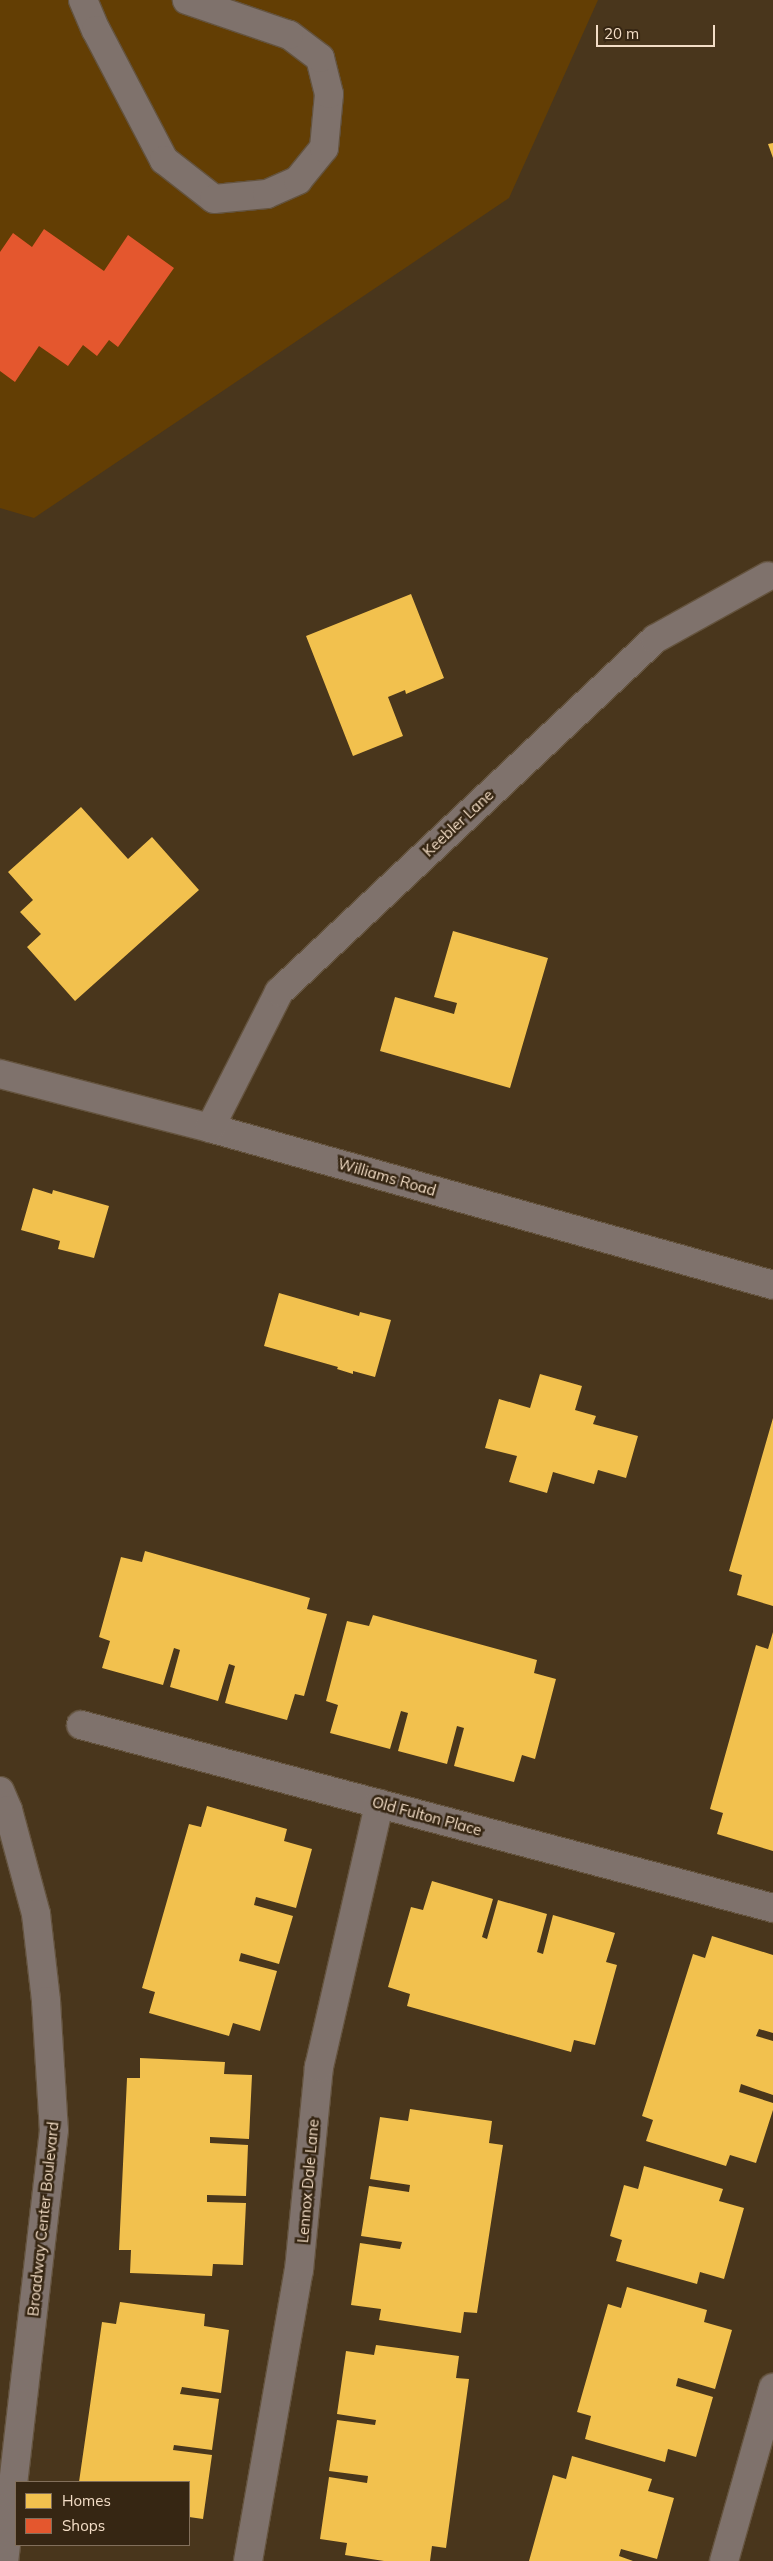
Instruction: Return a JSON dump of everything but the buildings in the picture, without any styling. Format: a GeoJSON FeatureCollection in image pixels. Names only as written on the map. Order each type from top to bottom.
{"type":"FeatureCollection","features":[{"type":"Feature","properties":{"kind":"street"},"geometry":{"type":"LineString","coordinates":[[83,0],[96,30],[164,160],[214,199],[267,194],[298,180],[324,148],[329,94],[320,58],[289,35],[187,0]]}},
{"type":"Feature","properties":{"kind":"street","name":"Keebler Lane"},"geometry":{"type":"LineString","coordinates":[[210,1128],[279,992],[655,639],[768,576]]}},
{"type":"Feature","properties":{"kind":"street","name":"Williams Road"},"geometry":{"type":"LineString","coordinates":[[0,1074],[210,1128],[773,1285]]}},
{"type":"Feature","properties":{"kind":"street","name":"Old Fulton Place"},"geometry":{"type":"LineString","coordinates":[[81,1725],[773,1908]]}},
{"type":"Feature","properties":{"kind":"street","name":"Broadway Center Boulevard"},"geometry":{"type":"LineString","coordinates":[[0,1791],[8,1810],[36,1914],[46,2002],[54,2130],[4,2561]]}},
{"type":"Feature","properties":{"kind":"street","name":"Lennox Dale Lane"},"geometry":{"type":"LineString","coordinates":[[248,2561],[300,2270],[319,2067],[379,1804]]}},
{"type":"Feature","properties":{"kind":"street"},"geometry":{"type":"LineString","coordinates":[[724,2561],[773,2388]]}},
{"type":"Feature","properties":{"kind":"shaded area"},"geometry":{"type":"Polygon","coordinates":[[[0,0],[598,0],[509,198],[34,518],[0,508],[0,0]]]}}]}
